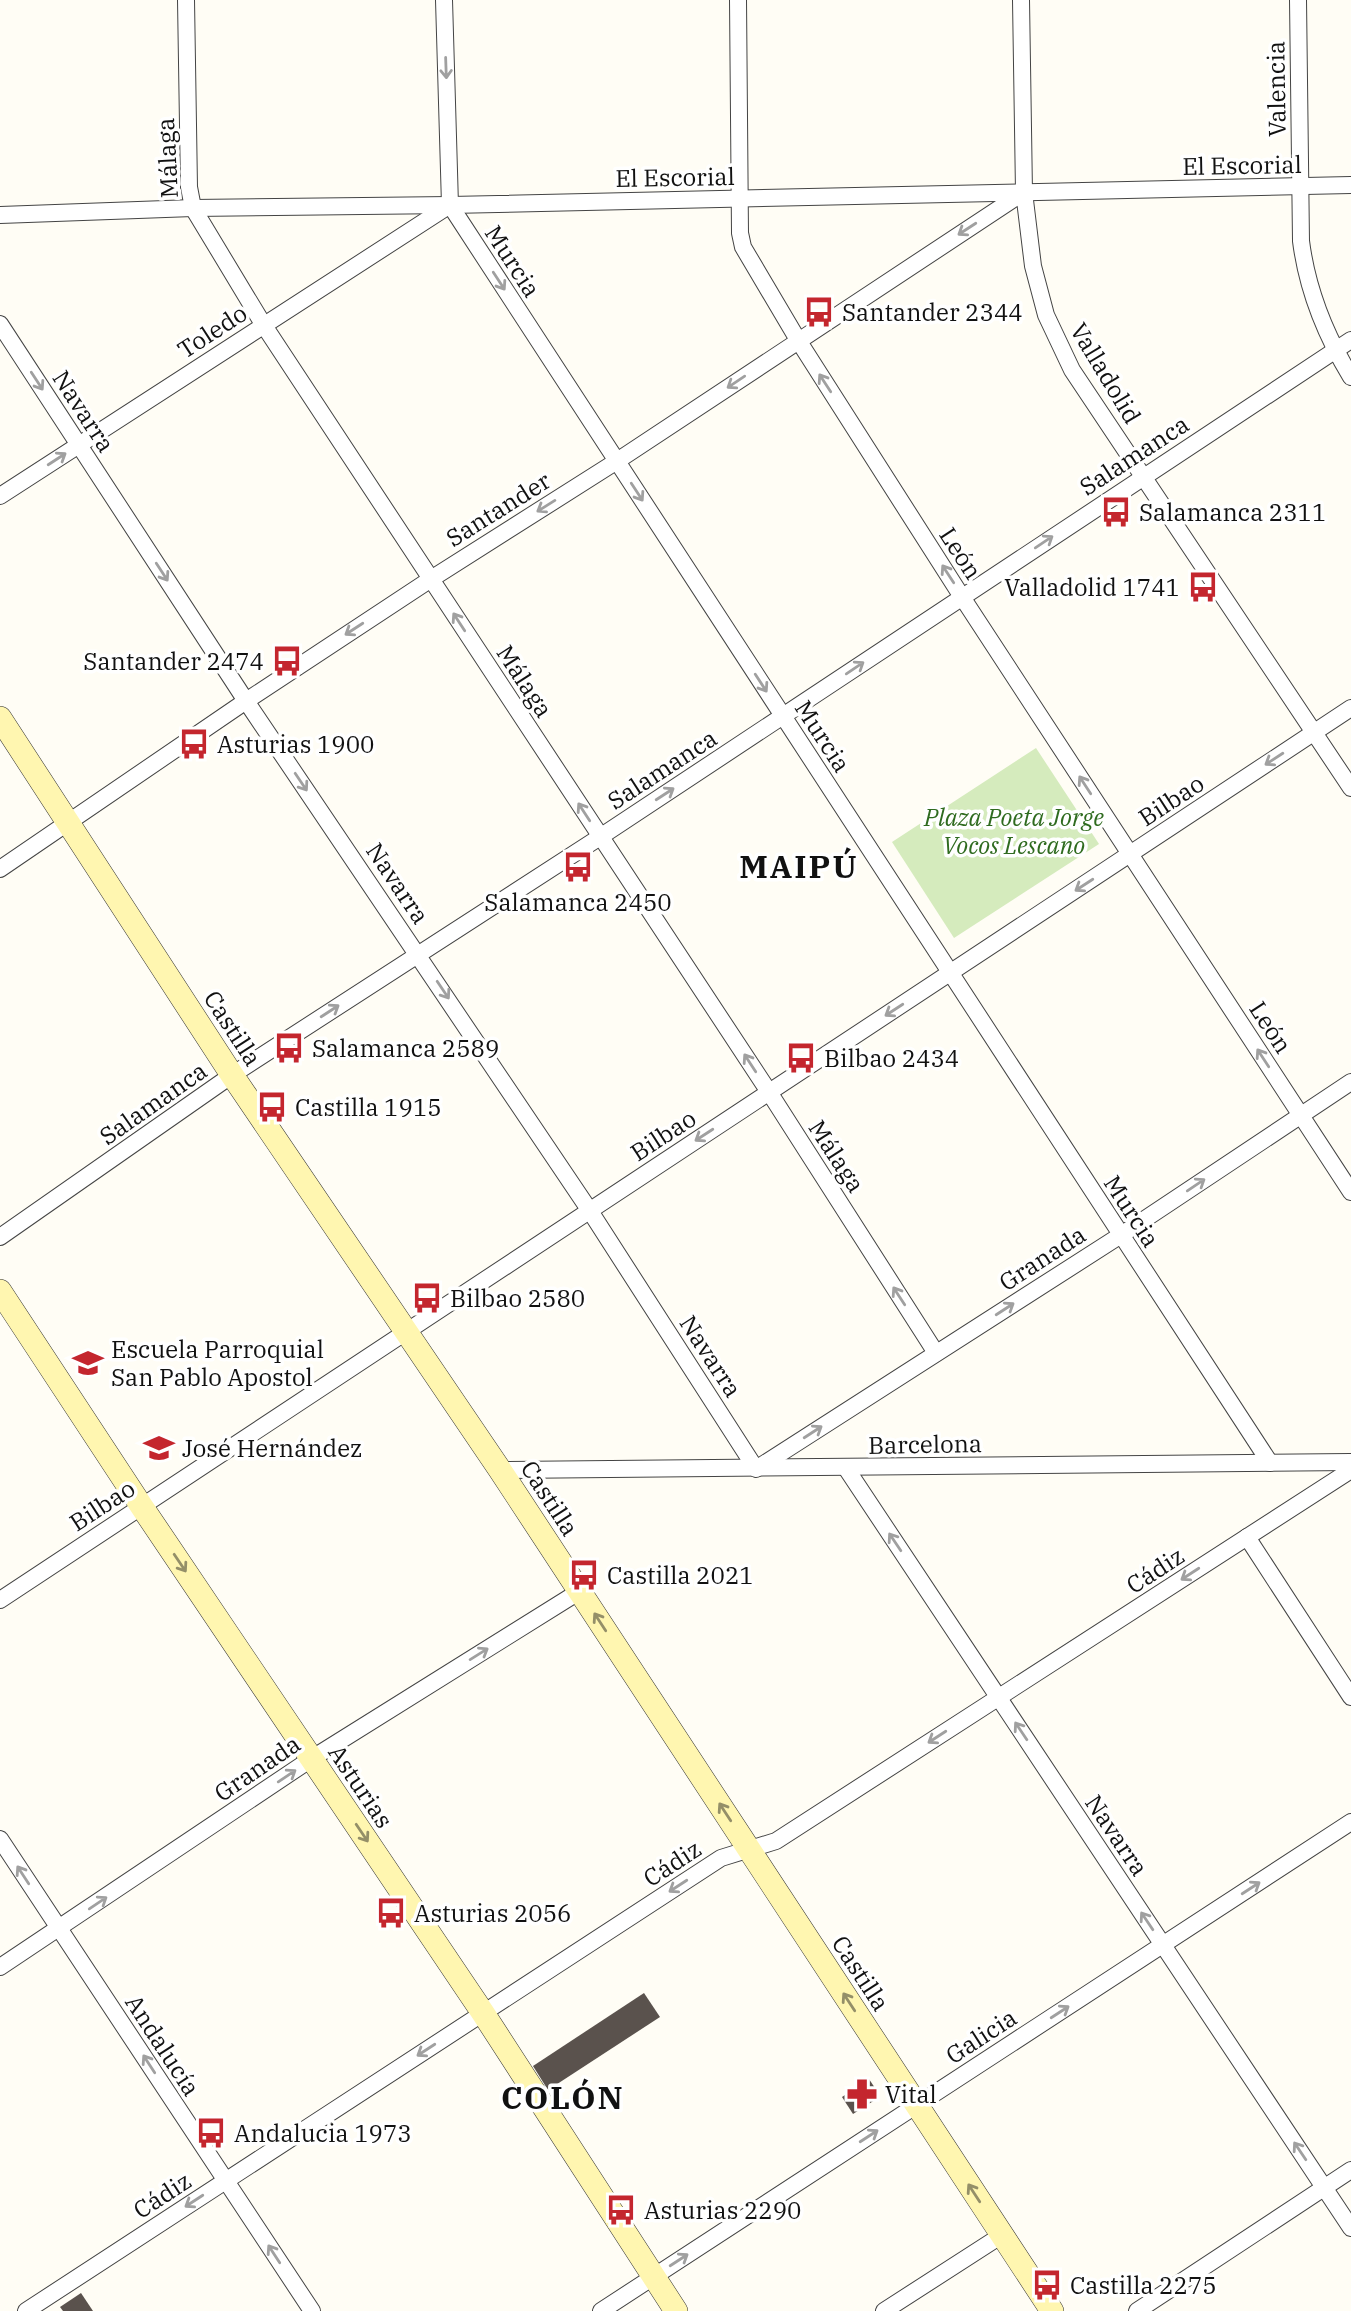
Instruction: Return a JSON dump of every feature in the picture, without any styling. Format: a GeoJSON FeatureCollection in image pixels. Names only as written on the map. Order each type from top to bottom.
{"type":"FeatureCollection","features":[{"type":"Feature","properties":{"kind":"street","name":"Málaga"},"geometry":{"type":"LineString","coordinates":[[186,0],[189,187],[193,208],[263,324],[769,1092],[936,1353]]}},
{"type":"Feature","properties":{"kind":"street"},"geometry":{"type":"LineString","coordinates":[[444,0],[450,205]]}},
{"type":"Feature","properties":{"kind":"street","name":"León"},"geometry":{"type":"LineString","coordinates":[[738,0],[740,233],[743,247],[798,340],[962,597],[1351,1192]]}},
{"type":"Feature","properties":{"kind":"street","name":"Valladolid"},"geometry":{"type":"LineString","coordinates":[[1021,0],[1024,192],[1033,266],[1046,315],[1072,370],[1351,788]]}},
{"type":"Feature","properties":{"kind":"street","name":"Valencia"},"geometry":{"type":"LineString","coordinates":[[1298,0],[1301,241],[1304,269],[1335,351],[1351,377]]}},
{"type":"Feature","properties":{"kind":"street","name":"El Escorial"},"geometry":{"type":"LineString","coordinates":[[0,215],[193,208],[450,205],[1351,185]]}},
{"type":"Feature","properties":{"kind":"street","name":"Santander"},"geometry":{"type":"LineString","coordinates":[[0,869],[246,701],[617,461],[1024,192]]}},
{"type":"Feature","properties":{"kind":"street","name":"Toledo"},"geometry":{"type":"LineString","coordinates":[[0,496],[450,205]]}},
{"type":"Feature","properties":{"kind":"street","name":"Murcia"},"geometry":{"type":"LineString","coordinates":[[450,205],[1270,1463]]}},
{"type":"Feature","properties":{"kind":"street","name":"Navarra"},"geometry":{"type":"LineString","coordinates":[[0,324],[246,701],[590,1211],[756,1469]]}},
{"type":"Feature","properties":{"kind":"street","name":"Salamanca"},"geometry":{"type":"LineString","coordinates":[[0,1237],[232,1075],[600,837],[1351,340]]}},
{"type":"Feature","properties":{"kind":"street","name":"Bilbao"},"geometry":{"type":"LineString","coordinates":[[0,1600],[1351,708]]}},
{"type":"Feature","properties":{"kind":"street","name":"Castilla"},"geometry":{"type":"LineString","coordinates":[[0,718],[232,1075],[500,1470],[1052,2311]]}},
{"type":"Feature","properties":{"kind":"street","name":"Granada"},"geometry":{"type":"LineString","coordinates":[[756,1469],[1121,1235],[1351,1082]]}},
{"type":"Feature","properties":{"kind":"street","name":"Asturias"},"geometry":{"type":"LineString","coordinates":[[0,1291],[483,2013],[676,2311]]}},
{"type":"Feature","properties":{"kind":"street","name":"Barcelona"},"geometry":{"type":"LineString","coordinates":[[500,1470],[1351,1462]]}},
{"type":"Feature","properties":{"kind":"street","name":"Navarra"},"geometry":{"type":"LineString","coordinates":[[846,1468],[1351,2228]]}},
{"type":"Feature","properties":{"kind":"street","name":"Cádiz"},"geometry":{"type":"LineString","coordinates":[[26,2311],[721,1858],[776,1841],[1351,1470]]}},
{"type":"Feature","properties":{"kind":"street"},"geometry":{"type":"LineString","coordinates":[[1247,1537],[1351,1697]]}},
{"type":"Feature","properties":{"kind":"street","name":"Granada"},"geometry":{"type":"LineString","coordinates":[[0,1967],[312,1759],[580,1591]]}},
{"type":"Feature","properties":{"kind":"street","name":"Galicia"},"geometry":{"type":"LineString","coordinates":[[601,2311],[1351,1822]]}},
{"type":"Feature","properties":{"kind":"street","name":"Andalucía"},"geometry":{"type":"LineString","coordinates":[[0,1839],[226,2181],[306,2309]]}},
{"type":"Feature","properties":{"kind":"street"},"geometry":{"type":"LineString","coordinates":[[1137,2311],[1351,2170]]}},
{"type":"Feature","properties":{"kind":"street"},"geometry":{"type":"LineString","coordinates":[[884,2311],[1002,2235]]}},
{"type":"Feature","properties":{"kind":"green space","name":"Plaza Poeta Jorge Vocos Lescano"},"geometry":{"type":"Polygon","coordinates":[[[1036,748],[1099,844],[954,938],[892,842],[1036,748]]]}},
{"type":"Feature","properties":{"kind":"building"},"geometry":{"type":"Polygon","coordinates":[[[644,1993],[660,2017],[548,2090],[533,2066],[644,1993]]]}},
{"type":"Feature","properties":{"kind":"building","name":"Vital"},"geometry":{"type":"Polygon","coordinates":[[[869,2079],[877,2091],[875,2100],[853,2114],[842,2097],[869,2079]]]}},
{"type":"Feature","properties":{"kind":"building"},"geometry":{"type":"Polygon","coordinates":[[[81,2293],[93,2311],[63,2311],[60,2307],[81,2293]]]}},
{"type":"Feature","properties":{"kind":"place","name":"Santander 2344"},"geometry":{"type":"Point","coordinates":[819,312]}},
{"type":"Feature","properties":{"kind":"place","name":"Salamanca 2311"},"geometry":{"type":"Point","coordinates":[1116,512]}},
{"type":"Feature","properties":{"kind":"place","name":"Valladolid 1741"},"geometry":{"type":"Point","coordinates":[1203,587]}},
{"type":"Feature","properties":{"kind":"place","name":"Santander 2474"},"geometry":{"type":"Point","coordinates":[287,661]}},
{"type":"Feature","properties":{"kind":"place","name":"Asturias 1900"},"geometry":{"type":"Point","coordinates":[194,744]}},
{"type":"Feature","properties":{"kind":"place","name":"Salamanca 2450"},"geometry":{"type":"Point","coordinates":[578,867]}},
{"type":"Feature","properties":{"kind":"place","name":"Salamanca 2589"},"geometry":{"type":"Point","coordinates":[289,1048]}},
{"type":"Feature","properties":{"kind":"place","name":"Bilbao 2434"},"geometry":{"type":"Point","coordinates":[801,1058]}},
{"type":"Feature","properties":{"kind":"place","name":"Castilla 1915"},"geometry":{"type":"Point","coordinates":[272,1107]}},
{"type":"Feature","properties":{"kind":"place","name":"Bilbao 2580"},"geometry":{"type":"Point","coordinates":[427,1298]}},
{"type":"Feature","properties":{"kind":"place","name":"Escuela Parroquial San Pablo Apostol"},"geometry":{"type":"Point","coordinates":[88,1363]}},
{"type":"Feature","properties":{"kind":"place","name":"José Hernández"},"geometry":{"type":"Point","coordinates":[159,1448]}},
{"type":"Feature","properties":{"kind":"place","name":"Castilla 2021"},"geometry":{"type":"Point","coordinates":[584,1575]}},
{"type":"Feature","properties":{"kind":"place","name":"Asturias 2056"},"geometry":{"type":"Point","coordinates":[391,1913]}},
{"type":"Feature","properties":{"kind":"place","name":"Vital"},"geometry":{"type":"Point","coordinates":[862,2094]}},
{"type":"Feature","properties":{"kind":"place","name":"Andalucia 1973"},"geometry":{"type":"Point","coordinates":[211,2133]}},
{"type":"Feature","properties":{"kind":"place","name":"Asturias 2290"},"geometry":{"type":"Point","coordinates":[621,2210]}},
{"type":"Feature","properties":{"kind":"place","name":"Castilla 2275"},"geometry":{"type":"Point","coordinates":[1047,2285]}},
{"type":"Feature","properties":{"kind":"district","name":"MAIPÚ"},"geometry":{"type":"Point","coordinates":[799,866]}},
{"type":"Feature","properties":{"kind":"district","name":"COLÓN"},"geometry":{"type":"Point","coordinates":[563,2097]}}]}
